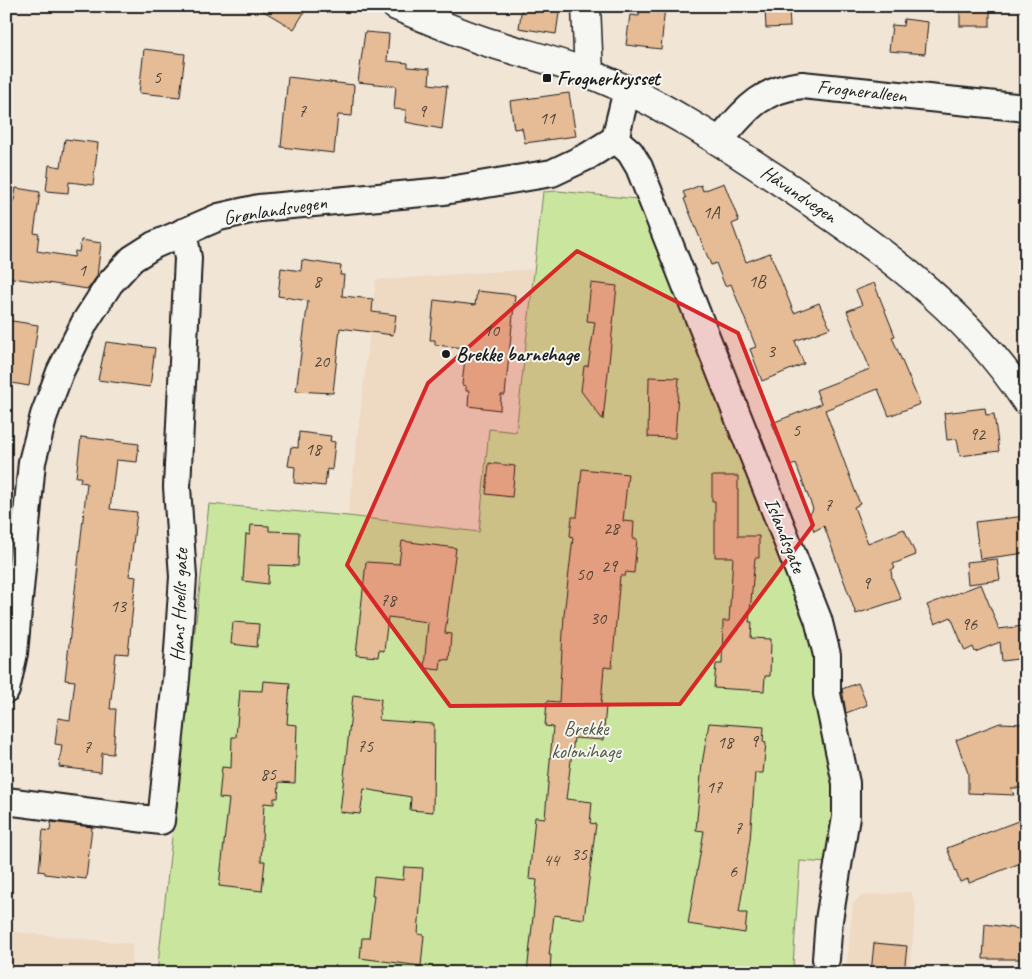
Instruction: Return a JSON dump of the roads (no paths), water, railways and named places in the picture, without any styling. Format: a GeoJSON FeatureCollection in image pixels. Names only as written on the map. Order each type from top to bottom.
{"type":"FeatureCollection","features":[{"type":"Feature","properties":{"kind":"main road","name":"Håvundvegen"},"geometry":{"type":"LineString","coordinates":[[396,6],[480,39],[589,74],[644,97],[719,141],[841,222],[947,306],[987,348],[1026,401]]}},
{"type":"Feature","properties":{"kind":"main road"},"geometry":{"type":"LineString","coordinates":[[586,6],[589,74]]}},
{"type":"Feature","properties":{"kind":"street","name":"Frogneralleen"},"geometry":{"type":"LineString","coordinates":[[719,141],[753,102],[782,87],[802,85],[1026,108]]}},
{"type":"Feature","properties":{"kind":"street"},"geometry":{"type":"LineString","coordinates":[[614,139],[627,90]]}},
{"type":"Feature","properties":{"kind":"street","name":"Grønlandsvegen"},"geometry":{"type":"LineString","coordinates":[[6,690],[14,654],[32,462],[44,415],[57,380],[85,322],[110,283],[132,259],[154,245],[219,217],[260,208],[444,191],[552,173],[588,156],[614,139]]}},
{"type":"Feature","properties":{"kind":"street","name":"Islandsgate"},"geometry":{"type":"LineString","coordinates":[[614,139],[630,152],[639,167],[818,619],[827,655],[829,704],[846,783],[846,817],[829,920],[826,959]]}},
{"type":"Feature","properties":{"kind":"street","name":"Hans Hoells gate"},"geometry":{"type":"LineString","coordinates":[[6,801],[161,821],[176,679],[183,577],[177,487],[188,258],[183,232]]}},
{"type":"Feature","properties":{"kind":"place","name":"Frognerkrysset"},"geometry":{"type":"Point","coordinates":[547,78]}},
{"type":"Feature","properties":{"kind":"place","name":"Brekke barnehage"},"geometry":{"type":"Point","coordinates":[446,354]}},
{"type":"Feature","properties":{"kind":"park label","name":"Brekke kolonihage"},"geometry":{"type":"Point","coordinates":[586,740]}}]}
